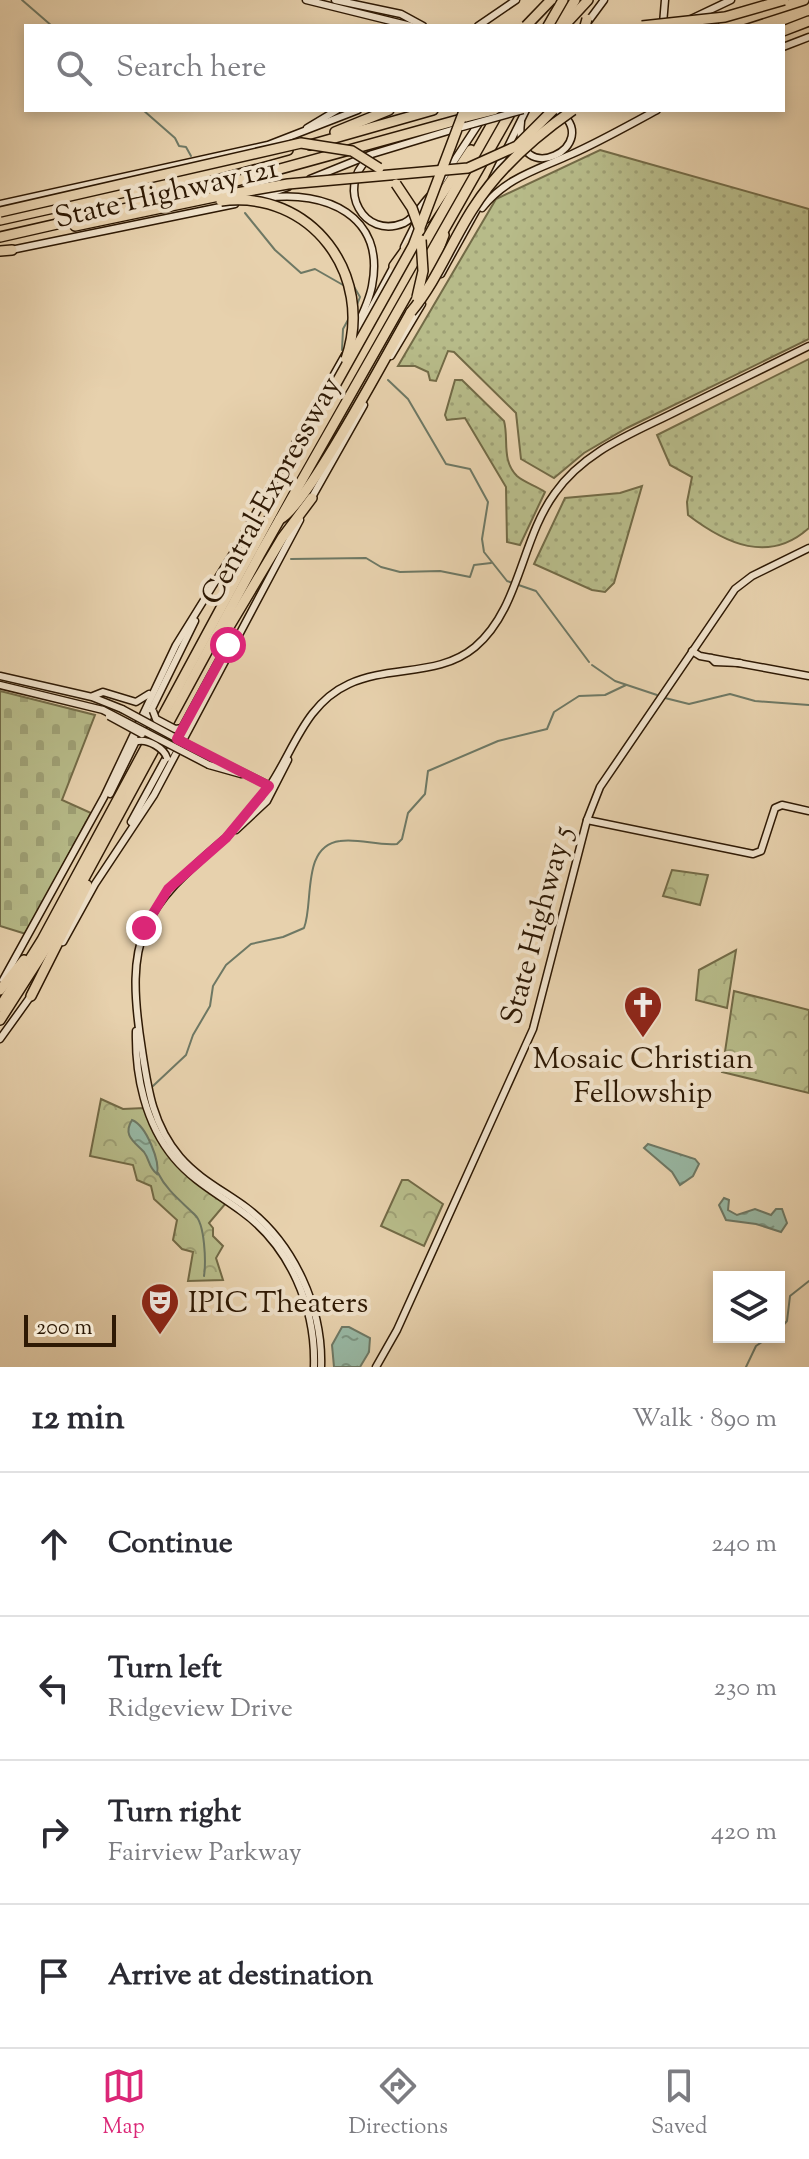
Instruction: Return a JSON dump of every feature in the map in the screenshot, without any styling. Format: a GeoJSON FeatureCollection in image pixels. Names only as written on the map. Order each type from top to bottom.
{"type":"FeatureCollection","features":[{"type":"Feature","properties":{"kind":"highway"},"geometry":{"type":"LineString","coordinates":[[528,24],[551,0]]}},
{"type":"Feature","properties":{"kind":"highway"},"geometry":{"type":"LineString","coordinates":[[549,24],[563,0]]}},
{"type":"Feature","properties":{"kind":"highway"},"geometry":{"type":"LineString","coordinates":[[563,24],[575,0]]}},
{"type":"Feature","properties":{"kind":"highway"},"geometry":{"type":"LineString","coordinates":[[565,24],[598,0]]}},
{"type":"Feature","properties":{"kind":"highway"},"geometry":{"type":"LineString","coordinates":[[585,24],[598,0]]}},
{"type":"Feature","properties":{"kind":"highway"},"geometry":{"type":"LineString","coordinates":[[715,24],[768,0]]}},
{"type":"Feature","properties":{"kind":"highway"},"geometry":{"type":"LineString","coordinates":[[660,24],[725,17],[784,0]]}},
{"type":"Feature","properties":{"kind":"highway"},"geometry":{"type":"LineString","coordinates":[[729,24],[804,0]]}},
{"type":"Feature","properties":{"kind":"highway"},"geometry":{"type":"LineString","coordinates":[[785,29],[809,20]]}},
{"type":"Feature","properties":{"kind":"highway"},"geometry":{"type":"LineString","coordinates":[[785,37],[809,29]]}},
{"type":"Feature","properties":{"kind":"highway"},"geometry":{"type":"LineString","coordinates":[[283,151],[385,112]]}},
{"type":"Feature","properties":{"kind":"highway"},"geometry":{"type":"LineString","coordinates":[[0,220],[283,151],[426,112]]}},
{"type":"Feature","properties":{"kind":"highway"},"geometry":{"type":"LineString","coordinates":[[0,237],[193,193],[489,112]]}},
{"type":"Feature","properties":{"kind":"highway","name":"Central Expressway"},"geometry":{"type":"LineString","coordinates":[[0,1007],[48,929],[208,629],[489,130],[496,112]]}},
{"type":"Feature","properties":{"kind":"highway","name":"Central Expressway"},"geometry":{"type":"LineString","coordinates":[[0,1020],[91,867],[280,519],[511,112]]}},
{"type":"Feature","properties":{"kind":"highway"},"geometry":{"type":"LineString","coordinates":[[52,226],[74,226],[288,184],[468,168],[517,146],[553,112]]}},
{"type":"Feature","properties":{"kind":"highway"},"geometry":{"type":"LineString","coordinates":[[280,519],[289,515],[414,313],[474,207],[497,177],[533,140],[570,112]]}},
{"type":"Feature","properties":{"kind":"highway"},"geometry":{"type":"LineString","coordinates":[[208,629],[272,500],[413,246],[464,118]]}},
{"type":"Feature","properties":{"kind":"highway"},"geometry":{"type":"LineString","coordinates":[[394,266],[451,179],[489,130]]}},
{"type":"Feature","properties":{"kind":"highway"},"geometry":{"type":"LineString","coordinates":[[0,213],[286,144],[329,144],[352,151],[379,168],[396,184],[412,208],[420,230],[423,262],[414,313]]}},
{"type":"Feature","properties":{"kind":"highway"},"geometry":{"type":"LineString","coordinates":[[220,199],[256,201],[288,210],[317,230],[338,257],[351,286],[355,320],[350,345],[333,389]]}},
{"type":"Feature","properties":{"kind":"highway"},"geometry":{"type":"LineString","coordinates":[[0,213],[54,208]]}},
{"type":"Feature","properties":{"kind":"highway"},"geometry":{"type":"LineString","coordinates":[[414,313],[445,240],[443,231]]}},
{"type":"Feature","properties":{"kind":"highway"},"geometry":{"type":"LineString","coordinates":[[0,252],[12,250]]}},
{"type":"Feature","properties":{"kind":"highway"},"geometry":{"type":"LineString","coordinates":[[215,639],[226,632],[282,538],[312,498]]}},
{"type":"Feature","properties":{"kind":"highway"},"geometry":{"type":"LineString","coordinates":[[31,996],[81,900],[91,867]]}},
{"type":"Feature","properties":{"kind":"highway"},"geometry":{"type":"LineString","coordinates":[[0,988],[48,929]]}},
{"type":"Feature","properties":{"kind":"main road"},"geometry":{"type":"LineString","coordinates":[[306,0],[412,23]]}},
{"type":"Feature","properties":{"kind":"main road"},"geometry":{"type":"LineString","coordinates":[[335,0],[412,23]]}},
{"type":"Feature","properties":{"kind":"main road"},"geometry":{"type":"LineString","coordinates":[[481,24],[516,0]]}},
{"type":"Feature","properties":{"kind":"main road"},"geometry":{"type":"LineString","coordinates":[[534,24],[543,0]]}},
{"type":"Feature","properties":{"kind":"main road"},"geometry":{"type":"LineString","coordinates":[[662,24],[666,11],[665,0]]}},
{"type":"Feature","properties":{"kind":"main road"},"geometry":{"type":"LineString","coordinates":[[681,24],[731,0]]}},
{"type":"Feature","properties":{"kind":"main road"},"geometry":{"type":"LineString","coordinates":[[785,46],[809,37]]}},
{"type":"Feature","properties":{"kind":"main road"},"geometry":{"type":"LineString","coordinates":[[251,148],[308,127],[334,112]]}},
{"type":"Feature","properties":{"kind":"main road"},"geometry":{"type":"LineString","coordinates":[[251,148],[291,138],[353,112]]}},
{"type":"Feature","properties":{"kind":"main road"},"geometry":{"type":"LineString","coordinates":[[72,859],[115,776],[152,692],[344,358],[433,194],[486,112]]}},
{"type":"Feature","properties":{"kind":"main road"},"geometry":{"type":"LineString","coordinates":[[524,112],[520,134],[525,149],[535,157],[553,158],[564,151],[571,137],[570,124],[557,112]]}},
{"type":"Feature","properties":{"kind":"main road"},"geometry":{"type":"LineString","coordinates":[[118,846],[160,784],[248,614],[414,313],[474,217],[524,112]]}},
{"type":"Feature","properties":{"kind":"main road","name":"State Highway 121"},"geometry":{"type":"LineString","coordinates":[[12,250],[256,199],[464,118],[524,112]]}},
{"type":"Feature","properties":{"kind":"main road"},"geometry":{"type":"LineString","coordinates":[[474,217],[492,195],[520,174],[581,150],[650,112]]}},
{"type":"Feature","properties":{"kind":"main road","name":"State Highway 121"},"geometry":{"type":"LineString","coordinates":[[0,204],[251,148]]}},
{"type":"Feature","properties":{"kind":"main road"},"geometry":{"type":"LineString","coordinates":[[372,154],[357,170],[352,190],[359,211],[371,221],[386,226],[402,223],[433,194]]}},
{"type":"Feature","properties":{"kind":"main road"},"geometry":{"type":"LineString","coordinates":[[256,199],[301,195],[321,198],[349,214],[364,232],[373,259],[373,285],[344,358]]}},
{"type":"Feature","properties":{"kind":"main road"},"geometry":{"type":"LineString","coordinates":[[314,1367],[305,1301],[276,1246],[244,1213],[191,1177],[154,1128],[141,1087],[135,1049],[134,966],[149,918],[177,879],[257,811],[296,738],[317,707],[347,685],[383,673],[437,666],[467,653],[489,634],[506,604],[554,494],[592,456],[809,346]]}},
{"type":"Feature","properties":{"kind":"main road","name":"State Highway 5"},"geometry":{"type":"LineString","coordinates":[[376,1367],[397,1330],[533,1029],[587,820],[608,773],[742,582],[809,548]]}},
{"type":"Feature","properties":{"kind":"main road"},"geometry":{"type":"LineString","coordinates":[[0,988],[119,779],[205,600]]}},
{"type":"Feature","properties":{"kind":"main road"},"geometry":{"type":"LineString","coordinates":[[0,1039],[31,996],[248,614]]}},
{"type":"Feature","properties":{"kind":"main road"},"geometry":{"type":"LineString","coordinates":[[692,651],[711,658],[809,676]]}},
{"type":"Feature","properties":{"kind":"main road"},"geometry":{"type":"LineString","coordinates":[[0,676],[103,700],[143,732],[144,740],[163,750],[167,758]]}},
{"type":"Feature","properties":{"kind":"main road"},"geometry":{"type":"LineString","coordinates":[[35,693],[37,684]]}},
{"type":"Feature","properties":{"kind":"main road"},"geometry":{"type":"LineString","coordinates":[[0,685],[103,710],[143,732],[220,762],[272,787]]}},
{"type":"Feature","properties":{"kind":"main road"},"geometry":{"type":"LineString","coordinates":[[92,697],[103,692],[136,702],[152,692]]}},
{"type":"Feature","properties":{"kind":"main road"},"geometry":{"type":"LineString","coordinates":[[153,711],[156,719],[175,729],[183,728]]}},
{"type":"Feature","properties":{"kind":"main road"},"geometry":{"type":"LineString","coordinates":[[175,743],[209,765],[256,778]]}},
{"type":"Feature","properties":{"kind":"main road"},"geometry":{"type":"LineString","coordinates":[[587,820],[753,854],[761,851],[775,808],[782,805],[809,811]]}},
{"type":"Feature","properties":{"kind":"main road"},"geometry":{"type":"LineString","coordinates":[[136,1019],[150,1102],[159,1126],[195,1173],[247,1208],[281,1243],[311,1299],[318,1329],[321,1367]]}},
{"type":"Feature","properties":{"kind":"green space"},"geometry":{"type":"Polygon","coordinates":[[[600,150],[809,209],[809,339],[627,428],[584,453],[554,478],[521,459],[516,413],[454,352],[448,351],[436,381],[430,380],[428,372],[415,366],[398,366],[496,199],[600,150]]]}},
{"type":"Feature","properties":{"kind":"green space"},"geometry":{"type":"Polygon","coordinates":[[[809,359],[809,528],[794,539],[763,547],[748,546],[717,534],[688,515],[692,477],[670,465],[657,435],[809,359]]]}},
{"type":"Feature","properties":{"kind":"green space"},"geometry":{"type":"Polygon","coordinates":[[[455,380],[462,380],[504,421],[507,456],[512,470],[545,492],[520,545],[507,542],[506,487],[465,418],[447,420],[445,415],[455,380]]]}},
{"type":"Feature","properties":{"kind":"green space"},"geometry":{"type":"Polygon","coordinates":[[[642,486],[614,583],[605,592],[592,590],[534,564],[565,498],[620,493],[642,486]]]}},
{"type":"Feature","properties":{"kind":"green space"},"geometry":{"type":"Polygon","coordinates":[[[0,691],[95,715],[62,800],[91,813],[26,934],[0,926],[0,691]]]}},
{"type":"Feature","properties":{"kind":"green space"},"geometry":{"type":"Polygon","coordinates":[[[672,870],[708,875],[700,905],[663,896],[672,870]]]}},
{"type":"Feature","properties":{"kind":"green space"},"geometry":{"type":"Polygon","coordinates":[[[736,950],[727,1008],[696,1000],[699,970],[736,950]]]}},
{"type":"Feature","properties":{"kind":"green space"},"geometry":{"type":"Polygon","coordinates":[[[734,991],[809,1010],[809,1093],[722,1072],[734,991]]]}},
{"type":"Feature","properties":{"kind":"green space"},"geometry":{"type":"Polygon","coordinates":[[[101,1099],[123,1109],[144,1108],[158,1137],[177,1162],[199,1184],[226,1203],[209,1223],[213,1236],[223,1246],[216,1258],[223,1280],[188,1281],[193,1252],[182,1249],[173,1240],[177,1220],[154,1199],[151,1186],[137,1180],[133,1165],[90,1156],[101,1099]]]}},
{"type":"Feature","properties":{"kind":"green space"},"geometry":{"type":"Polygon","coordinates":[[[402,1180],[408,1180],[443,1204],[424,1246],[381,1226],[402,1180]]]}},
{"type":"Feature","properties":{"kind":"water"},"geometry":{"type":"Polygon","coordinates":[[[132,1120],[143,1129],[151,1145],[157,1174],[129,1135],[132,1120]]]}},
{"type":"Feature","properties":{"kind":"water"},"geometry":{"type":"Polygon","coordinates":[[[648,1144],[695,1159],[699,1164],[693,1176],[680,1185],[672,1172],[644,1148],[648,1144]]]}},
{"type":"Feature","properties":{"kind":"water"},"geometry":{"type":"Polygon","coordinates":[[[724,1198],[729,1200],[728,1210],[737,1215],[755,1209],[771,1215],[776,1209],[782,1209],[787,1223],[781,1232],[756,1224],[726,1220],[719,1205],[724,1198]]]}},
{"type":"Feature","properties":{"kind":"water"},"geometry":{"type":"Polygon","coordinates":[[[342,1327],[349,1327],[370,1338],[369,1352],[360,1367],[334,1367],[332,1345],[342,1327]]]}},
{"type":"Feature","properties":{"kind":"waterway"},"geometry":{"type":"LineString","coordinates":[[22,0],[50,24]]}},
{"type":"Feature","properties":{"kind":"waterway"},"geometry":{"type":"LineString","coordinates":[[145,112],[175,138],[179,146],[186,147],[191,156]]}},
{"type":"Feature","properties":{"kind":"waterway"},"geometry":{"type":"LineString","coordinates":[[245,213],[275,250],[301,273],[315,269],[343,285]]}},
{"type":"Feature","properties":{"kind":"waterway"},"geometry":{"type":"LineString","coordinates":[[353,285],[360,297],[355,310]]}},
{"type":"Feature","properties":{"kind":"waterway"},"geometry":{"type":"LineString","coordinates":[[342,350],[343,329],[349,318]]}},
{"type":"Feature","properties":{"kind":"waterway"},"geometry":{"type":"LineString","coordinates":[[388,380],[408,399],[446,464],[470,469],[488,502],[482,539],[484,552],[507,581],[536,591],[589,662]]}},
{"type":"Feature","properties":{"kind":"waterway"},"geometry":{"type":"LineString","coordinates":[[291,559],[366,558],[381,567],[400,572],[440,571],[470,577],[474,565],[491,563]]}},
{"type":"Feature","properties":{"kind":"waterway"},"geometry":{"type":"LineString","coordinates":[[592,665],[615,681],[657,695]]}},
{"type":"Feature","properties":{"kind":"waterway"},"geometry":{"type":"LineString","coordinates":[[153,1086],[186,1055],[193,1035],[210,1006],[213,986],[226,965],[251,944],[283,937],[304,928],[314,864],[319,853],[328,845],[347,840],[397,844],[402,839],[408,813],[425,794],[428,771],[498,741],[547,729],[554,712],[579,696],[605,695],[626,685]]}},
{"type":"Feature","properties":{"kind":"waterway"},"geometry":{"type":"LineString","coordinates":[[665,698],[689,704],[730,694],[755,701],[809,705]]}},
{"type":"Feature","properties":{"kind":"waterway"},"geometry":{"type":"LineString","coordinates":[[158,1173],[201,1226],[204,1276]]}},
{"type":"Feature","properties":{"kind":"waterway"},"geometry":{"type":"LineString","coordinates":[[785,1323],[790,1296],[809,1281]]}},
{"type":"Feature","properties":{"kind":"waterway"},"geometry":{"type":"LineString","coordinates":[[746,1367],[760,1343]]}},
{"type":"Feature","properties":{"kind":"place","name":"Mosaic Christian Fellowship"},"geometry":{"type":"Point","coordinates":[643,1039]}},
{"type":"Feature","properties":{"kind":"place","name":"IPIC Theaters"},"geometry":{"type":"Point","coordinates":[160,1336]}},
{"type":"Feature","properties":{"kind":"route"},"geometry":{"type":"LineString","coordinates":[[144,928],[168,889],[226,838],[269,786],[177,739],[228,645]]}}]}
